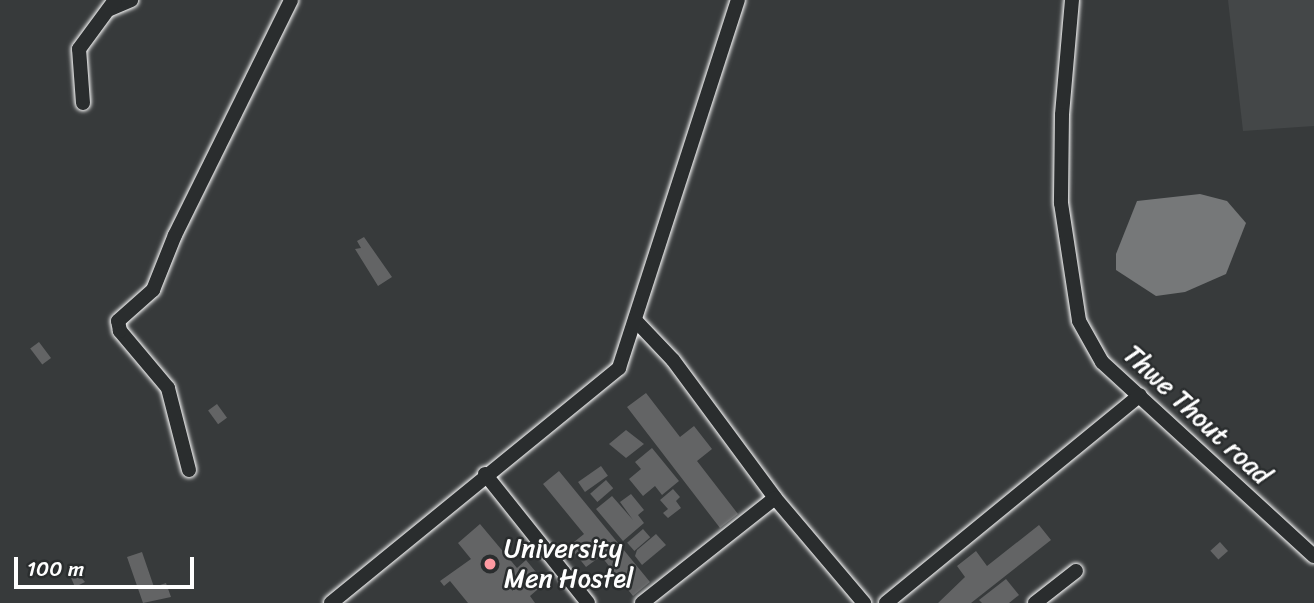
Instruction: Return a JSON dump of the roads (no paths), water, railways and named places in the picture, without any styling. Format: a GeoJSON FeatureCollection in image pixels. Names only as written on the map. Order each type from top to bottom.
{"type":"FeatureCollection","features":[{"type":"Feature","properties":{"kind":"street"},"geometry":{"type":"LineString","coordinates":[[83,103],[79,50],[112,5],[131,0]]}},
{"type":"Feature","properties":{"kind":"street"},"geometry":{"type":"LineString","coordinates":[[190,470],[169,388],[120,331],[118,321],[153,290],[175,235],[291,0]]}},
{"type":"Feature","properties":{"kind":"street"},"geometry":{"type":"LineString","coordinates":[[331,603],[485,474],[619,368],[738,0]]}},
{"type":"Feature","properties":{"kind":"street","name":"Thwe Thout road"},"geometry":{"type":"LineString","coordinates":[[1072,0],[1062,115],[1061,203],[1079,321],[1102,362],[1314,556]]}},
{"type":"Feature","properties":{"kind":"street"},"geometry":{"type":"LineString","coordinates":[[635,320],[673,360],[775,498],[864,603]]}},
{"type":"Feature","properties":{"kind":"street"},"geometry":{"type":"LineString","coordinates":[[886,603],[1140,395]]}},
{"type":"Feature","properties":{"kind":"street"},"geometry":{"type":"LineString","coordinates":[[485,474],[588,603]]}},
{"type":"Feature","properties":{"kind":"street"},"geometry":{"type":"LineString","coordinates":[[642,603],[775,498]]}},
{"type":"Feature","properties":{"kind":"street"},"geometry":{"type":"LineString","coordinates":[[1035,603],[1076,571]]}},
{"type":"Feature","properties":{"kind":"place","name":"University Men Hostel"},"geometry":{"type":"Point","coordinates":[490,564]}}]}
